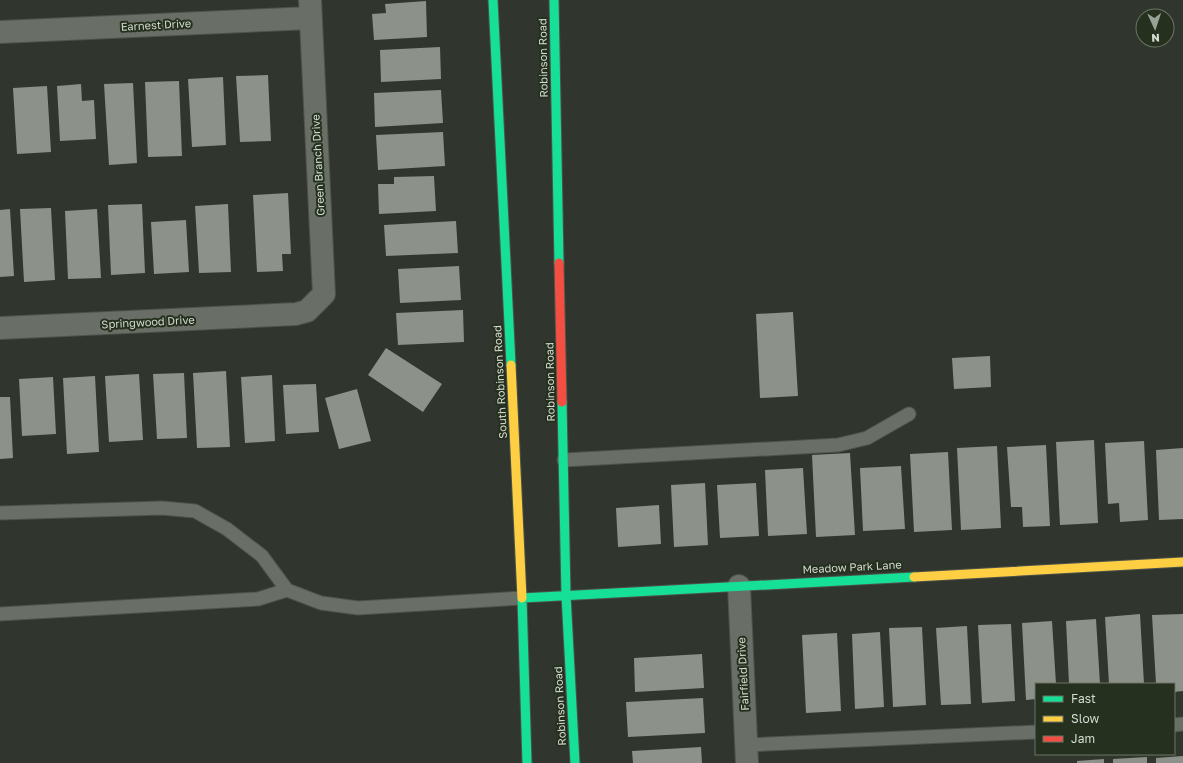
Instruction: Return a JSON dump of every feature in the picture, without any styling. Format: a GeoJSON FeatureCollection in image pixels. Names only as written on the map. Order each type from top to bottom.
{"type":"FeatureCollection","features":[{"type":"Feature","properties":{"kind":"street","name":"South Robinson Road"},"geometry":{"type":"LineString","coordinates":[[493,0],[522,598],[527,763]]}},
{"type":"Feature","properties":{"kind":"street","name":"Robinson Road"},"geometry":{"type":"LineString","coordinates":[[554,0],[566,595],[575,763]]}},
{"type":"Feature","properties":{"kind":"street","name":"Earnest Drive"},"geometry":{"type":"LineString","coordinates":[[0,32],[311,9]]}},
{"type":"Feature","properties":{"kind":"street","name":"Green Branch Drive"},"geometry":{"type":"LineString","coordinates":[[296,314],[307,311],[324,294],[311,9]]}},
{"type":"Feature","properties":{"kind":"street","name":"Springwood Drive"},"geometry":{"type":"LineString","coordinates":[[0,328],[296,314]]}},
{"type":"Feature","properties":{"kind":"street","name":"Meadow Park Lane"},"geometry":{"type":"LineString","coordinates":[[522,598],[1183,562]]}},
{"type":"Feature","properties":{"kind":"street","name":"Fairfield Drive"},"geometry":{"type":"LineString","coordinates":[[739,586],[746,754]]}},
{"type":"Feature","properties":{"kind":"lane"},"geometry":{"type":"LineString","coordinates":[[564,460],[838,445],[867,438],[909,414]]}},
{"type":"Feature","properties":{"kind":"lane"},"geometry":{"type":"LineString","coordinates":[[0,513],[162,508],[195,511],[227,529],[262,556],[286,590],[321,604],[358,608],[522,598]]}},
{"type":"Feature","properties":{"kind":"lane"},"geometry":{"type":"LineString","coordinates":[[0,614],[258,599],[286,590]]}},
{"type":"Feature","properties":{"kind":"lane"},"geometry":{"type":"LineString","coordinates":[[746,754],[1035,732]]}},
{"type":"Feature","properties":{"kind":"building"},"geometry":{"type":"Polygon","coordinates":[[[426,1],[427,37],[374,40],[372,14],[386,13],[385,4],[426,1]]]}},
{"type":"Feature","properties":{"kind":"building"},"geometry":{"type":"Polygon","coordinates":[[[440,47],[441,79],[381,82],[380,50],[440,47]]]}},
{"type":"Feature","properties":{"kind":"building"},"geometry":{"type":"Polygon","coordinates":[[[268,75],[271,141],[240,142],[236,76],[268,75]]]}},
{"type":"Feature","properties":{"kind":"building"},"geometry":{"type":"Polygon","coordinates":[[[223,77],[226,145],[192,147],[188,79],[223,77]]]}},
{"type":"Feature","properties":{"kind":"building"},"geometry":{"type":"Polygon","coordinates":[[[179,81],[182,156],[148,157],[145,82],[179,81]]]}},
{"type":"Feature","properties":{"kind":"building"},"geometry":{"type":"Polygon","coordinates":[[[133,83],[137,163],[109,165],[104,84],[133,83]]]}},
{"type":"Feature","properties":{"kind":"building"},"geometry":{"type":"Polygon","coordinates":[[[81,84],[82,101],[94,100],[96,139],[60,141],[57,86],[81,84]]]}},
{"type":"Feature","properties":{"kind":"building"},"geometry":{"type":"Polygon","coordinates":[[[47,86],[51,152],[17,154],[13,88],[47,86]]]}},
{"type":"Feature","properties":{"kind":"building"},"geometry":{"type":"Polygon","coordinates":[[[441,90],[443,123],[375,127],[374,93],[441,90]]]}},
{"type":"Feature","properties":{"kind":"building"},"geometry":{"type":"Polygon","coordinates":[[[443,132],[445,166],[378,170],[376,135],[443,132]]]}},
{"type":"Feature","properties":{"kind":"building"},"geometry":{"type":"Polygon","coordinates":[[[434,176],[436,211],[379,214],[378,184],[394,184],[394,177],[434,176]]]}},
{"type":"Feature","properties":{"kind":"building"},"geometry":{"type":"Polygon","coordinates":[[[288,193],[291,254],[282,254],[283,271],[257,272],[253,195],[288,193]]]}},
{"type":"Feature","properties":{"kind":"building"},"geometry":{"type":"Polygon","coordinates":[[[142,204],[145,273],[111,275],[108,205],[142,204]]]}},
{"type":"Feature","properties":{"kind":"building"},"geometry":{"type":"Polygon","coordinates":[[[228,204],[231,272],[199,273],[195,206],[228,204]]]}},
{"type":"Feature","properties":{"kind":"building"},"geometry":{"type":"Polygon","coordinates":[[[51,208],[55,280],[24,282],[20,209],[51,208]]]}},
{"type":"Feature","properties":{"kind":"building"},"geometry":{"type":"Polygon","coordinates":[[[10,209],[14,276],[0,277],[0,210],[10,209]]]}},
{"type":"Feature","properties":{"kind":"building"},"geometry":{"type":"Polygon","coordinates":[[[97,209],[101,278],[68,279],[65,211],[97,209]]]}},
{"type":"Feature","properties":{"kind":"building"},"geometry":{"type":"Polygon","coordinates":[[[186,220],[189,272],[154,274],[151,222],[186,220]]]}},
{"type":"Feature","properties":{"kind":"building"},"geometry":{"type":"Polygon","coordinates":[[[456,221],[458,253],[386,256],[384,225],[456,221]]]}},
{"type":"Feature","properties":{"kind":"building"},"geometry":{"type":"Polygon","coordinates":[[[459,266],[461,300],[400,303],[398,269],[459,266]]]}},
{"type":"Feature","properties":{"kind":"building"},"geometry":{"type":"Polygon","coordinates":[[[463,310],[464,342],[398,345],[396,313],[463,310]]]}},
{"type":"Feature","properties":{"kind":"building"},"geometry":{"type":"Polygon","coordinates":[[[793,312],[798,396],[760,398],[756,314],[793,312]]]}},
{"type":"Feature","properties":{"kind":"building"},"geometry":{"type":"Polygon","coordinates":[[[386,348],[442,384],[423,412],[368,375],[386,348]]]}},
{"type":"Feature","properties":{"kind":"building"},"geometry":{"type":"Polygon","coordinates":[[[990,356],[991,387],[954,389],[952,358],[990,356]]]}},
{"type":"Feature","properties":{"kind":"building"},"geometry":{"type":"Polygon","coordinates":[[[226,371],[230,447],[197,448],[193,373],[226,371]]]}},
{"type":"Feature","properties":{"kind":"building"},"geometry":{"type":"Polygon","coordinates":[[[184,373],[187,438],[157,439],[153,374],[184,373]]]}},
{"type":"Feature","properties":{"kind":"building"},"geometry":{"type":"Polygon","coordinates":[[[139,374],[143,440],[109,442],[105,376],[139,374]]]}},
{"type":"Feature","properties":{"kind":"building"},"geometry":{"type":"Polygon","coordinates":[[[272,375],[275,441],[245,443],[241,377],[272,375]]]}},
{"type":"Feature","properties":{"kind":"building"},"geometry":{"type":"Polygon","coordinates":[[[95,376],[99,452],[67,454],[63,378],[95,376]]]}},
{"type":"Feature","properties":{"kind":"building"},"geometry":{"type":"Polygon","coordinates":[[[53,377],[56,434],[22,436],[19,379],[53,377]]]}},
{"type":"Feature","properties":{"kind":"building"},"geometry":{"type":"Polygon","coordinates":[[[316,384],[319,432],[286,434],[283,385],[316,384]]]}},
{"type":"Feature","properties":{"kind":"building"},"geometry":{"type":"Polygon","coordinates":[[[357,389],[371,441],[339,449],[325,398],[357,389]]]}},
{"type":"Feature","properties":{"kind":"building"},"geometry":{"type":"Polygon","coordinates":[[[0,397],[10,397],[13,458],[0,459],[0,397]]]}},
{"type":"Feature","properties":{"kind":"building"},"geometry":{"type":"Polygon","coordinates":[[[1094,440],[1098,523],[1060,525],[1056,442],[1094,440]]]}},
{"type":"Feature","properties":{"kind":"building"},"geometry":{"type":"Polygon","coordinates":[[[1144,441],[1148,520],[1120,522],[1119,503],[1108,504],[1105,443],[1144,441]]]}},
{"type":"Feature","properties":{"kind":"building"},"geometry":{"type":"Polygon","coordinates":[[[1046,445],[1050,526],[1023,527],[1022,507],[1011,507],[1007,447],[1046,445]]]}},
{"type":"Feature","properties":{"kind":"building"},"geometry":{"type":"Polygon","coordinates":[[[997,446],[1001,528],[961,530],[957,448],[997,446]]]}},
{"type":"Feature","properties":{"kind":"building"},"geometry":{"type":"Polygon","coordinates":[[[1183,448],[1183,519],[1159,520],[1156,450],[1183,448]]]}},
{"type":"Feature","properties":{"kind":"building"},"geometry":{"type":"Polygon","coordinates":[[[948,452],[952,530],[914,532],[910,454],[948,452]]]}},
{"type":"Feature","properties":{"kind":"building"},"geometry":{"type":"Polygon","coordinates":[[[850,453],[855,535],[816,537],[812,455],[850,453]]]}},
{"type":"Feature","properties":{"kind":"building"},"geometry":{"type":"Polygon","coordinates":[[[901,466],[905,529],[863,531],[860,468],[901,466]]]}},
{"type":"Feature","properties":{"kind":"building"},"geometry":{"type":"Polygon","coordinates":[[[803,468],[807,534],[768,536],[765,470],[803,468]]]}},
{"type":"Feature","properties":{"kind":"building"},"geometry":{"type":"Polygon","coordinates":[[[705,483],[708,545],[674,547],[671,485],[705,483]]]}},
{"type":"Feature","properties":{"kind":"building"},"geometry":{"type":"Polygon","coordinates":[[[756,483],[759,536],[720,538],[717,485],[756,483]]]}},
{"type":"Feature","properties":{"kind":"building"},"geometry":{"type":"Polygon","coordinates":[[[659,505],[661,544],[618,547],[616,508],[659,505]]]}},
{"type":"Feature","properties":{"kind":"building"},"geometry":{"type":"Polygon","coordinates":[[[1140,614],[1144,683],[1109,683],[1105,617],[1140,614]]]}},
{"type":"Feature","properties":{"kind":"building"},"geometry":{"type":"Polygon","coordinates":[[[1183,614],[1183,691],[1175,692],[1175,683],[1156,683],[1152,615],[1183,614]]]}},
{"type":"Feature","properties":{"kind":"building"},"geometry":{"type":"Polygon","coordinates":[[[1096,619],[1100,683],[1069,683],[1066,621],[1096,619]]]}},
{"type":"Feature","properties":{"kind":"building"},"geometry":{"type":"Polygon","coordinates":[[[1052,621],[1056,683],[1035,683],[1035,699],[1026,700],[1022,623],[1052,621]]]}},
{"type":"Feature","properties":{"kind":"building"},"geometry":{"type":"Polygon","coordinates":[[[1011,624],[1015,701],[982,703],[978,625],[1011,624]]]}},
{"type":"Feature","properties":{"kind":"building"},"geometry":{"type":"Polygon","coordinates":[[[967,626],[971,704],[941,705],[936,628],[967,626]]]}},
{"type":"Feature","properties":{"kind":"building"},"geometry":{"type":"Polygon","coordinates":[[[922,627],[926,705],[893,707],[889,628],[922,627]]]}},
{"type":"Feature","properties":{"kind":"building"},"geometry":{"type":"Polygon","coordinates":[[[880,632],[884,707],[855,709],[852,634],[880,632]]]}},
{"type":"Feature","properties":{"kind":"building"},"geometry":{"type":"Polygon","coordinates":[[[837,633],[841,711],[806,713],[802,635],[837,633]]]}},
{"type":"Feature","properties":{"kind":"building"},"geometry":{"type":"Polygon","coordinates":[[[702,654],[704,688],[635,692],[634,658],[702,654]]]}},
{"type":"Feature","properties":{"kind":"building"},"geometry":{"type":"Polygon","coordinates":[[[703,698],[705,733],[628,737],[626,702],[703,698]]]}},
{"type":"Feature","properties":{"kind":"building"},"geometry":{"type":"Polygon","coordinates":[[[701,747],[702,763],[633,763],[632,751],[701,747]]]}},
{"type":"Feature","properties":{"kind":"building"},"geometry":{"type":"Polygon","coordinates":[[[1183,756],[1183,763],[1156,763],[1156,758],[1183,756]]]}},
{"type":"Feature","properties":{"kind":"building"},"geometry":{"type":"Polygon","coordinates":[[[1147,757],[1147,763],[1113,763],[1113,759],[1147,757]]]}},
{"type":"Feature","properties":{"kind":"building"},"geometry":{"type":"Polygon","coordinates":[[[1104,759],[1104,763],[1077,763],[1077,761],[1104,759]]]}},
{"type":"Feature","properties":{"kind":"traffic: fast"},"geometry":{"type":"LineString","coordinates":[[493,0],[511,365]]}},
{"type":"Feature","properties":{"kind":"traffic: fast"},"geometry":{"type":"LineString","coordinates":[[554,0],[559,263]]}},
{"type":"Feature","properties":{"kind":"traffic: fast"},"geometry":{"type":"LineString","coordinates":[[562,402],[566,595],[575,763]]}},
{"type":"Feature","properties":{"kind":"traffic: fast"},"geometry":{"type":"LineString","coordinates":[[522,598],[914,577]]}},
{"type":"Feature","properties":{"kind":"traffic: fast"},"geometry":{"type":"LineString","coordinates":[[522,598],[527,763]]}},
{"type":"Feature","properties":{"kind":"traffic: slow"},"geometry":{"type":"LineString","coordinates":[[511,365],[522,598]]}},
{"type":"Feature","properties":{"kind":"traffic: slow"},"geometry":{"type":"LineString","coordinates":[[914,577],[1183,562]]}},
{"type":"Feature","properties":{"kind":"traffic: jam"},"geometry":{"type":"LineString","coordinates":[[559,263],[562,402]]}}]}
